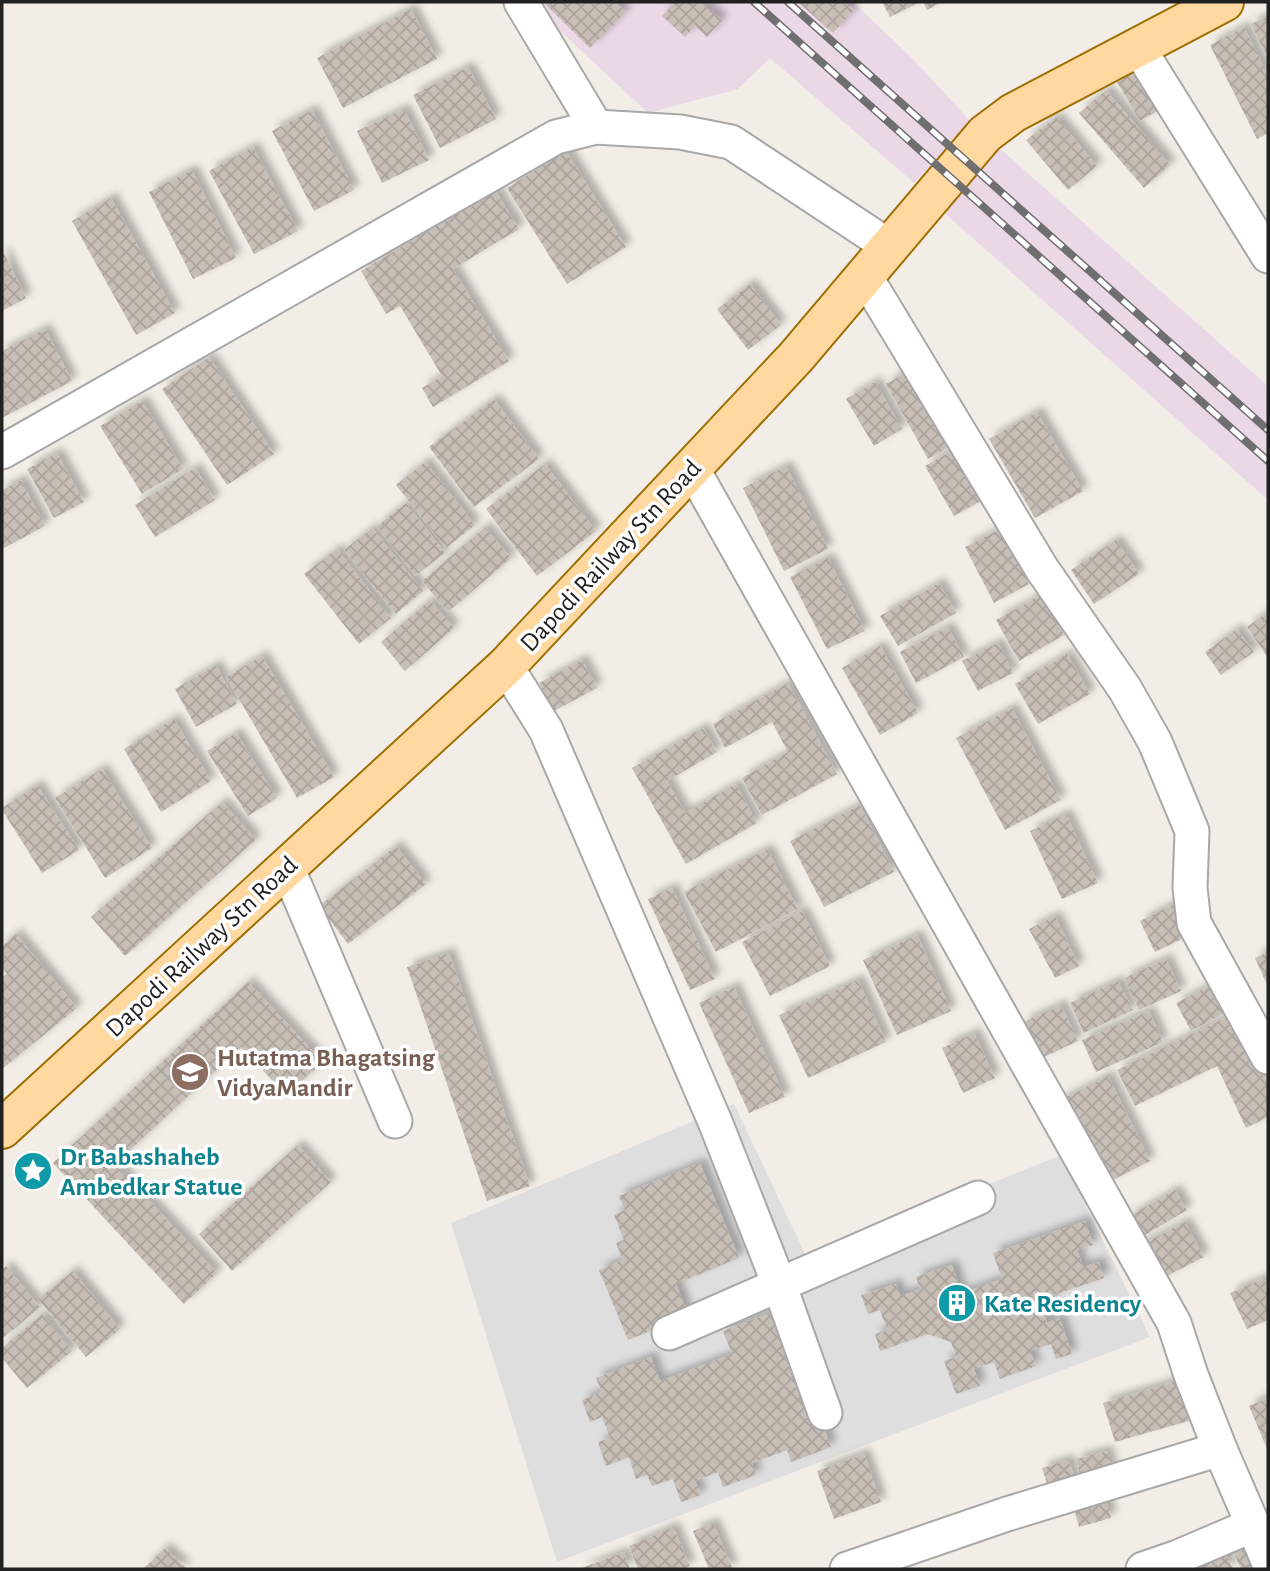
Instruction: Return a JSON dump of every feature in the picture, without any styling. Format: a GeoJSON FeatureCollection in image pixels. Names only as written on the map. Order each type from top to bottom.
{"type":"FeatureCollection","features":[{"type":"Feature","properties":{"kind":"main road","name":"Dapodi Railway Stn Road"},"geometry":{"type":"LineString","coordinates":[[2,1129],[506,666],[796,357],[985,134],[1013,113],[1224,2]]}},
{"type":"Feature","properties":{"kind":"street"},"geometry":{"type":"LineString","coordinates":[[521,2],[596,127]]}},
{"type":"Feature","properties":{"kind":"street"},"geometry":{"type":"LineString","coordinates":[[1138,47],[1268,256]]}},
{"type":"Feature","properties":{"kind":"street"},"geometry":{"type":"LineString","coordinates":[[2,452],[556,137],[596,127],[680,132],[731,142],[890,247]]}},
{"type":"Feature","properties":{"kind":"street"},"geometry":{"type":"LineString","coordinates":[[865,276],[1042,569],[1125,689],[1155,742],[1192,831],[1189,888],[1194,923],[1268,1057]]}},
{"type":"Feature","properties":{"kind":"street"},"geometry":{"type":"LineString","coordinates":[[692,468],[1174,1323],[1191,1375],[1268,1563],[1261,1569]]}},
{"type":"Feature","properties":{"kind":"street"},"geometry":{"type":"LineString","coordinates":[[506,666],[546,730],[716,1124],[779,1284],[825,1413]]}},
{"type":"Feature","properties":{"kind":"street"},"geometry":{"type":"LineString","coordinates":[[287,867],[395,1121]]}},
{"type":"Feature","properties":{"kind":"street"},"geometry":{"type":"LineString","coordinates":[[670,1333],[978,1198]]}},
{"type":"Feature","properties":{"kind":"street"},"geometry":{"type":"LineString","coordinates":[[847,1569],[1007,1514],[1220,1449]]}},
{"type":"Feature","properties":{"kind":"street"},"geometry":{"type":"LineString","coordinates":[[1143,1569],[1253,1525]]}},
{"type":"Feature","properties":{"kind":"shaded area"},"geometry":{"type":"Polygon","coordinates":[[[529,2],[853,2],[915,61],[971,122],[914,183],[770,58],[738,89],[648,113],[529,2]]]}},
{"type":"Feature","properties":{"kind":"shaded area"},"geometry":{"type":"Polygon","coordinates":[[[997,146],[1268,386],[1268,500],[941,210],[997,146]]]}},
{"type":"Feature","properties":{"kind":"shaded area","name":"Kate Residency"},"geometry":{"type":"Polygon","coordinates":[[[734,1104],[807,1258],[1061,1155],[1150,1337],[557,1562],[451,1223],[734,1104]]]}},
{"type":"Feature","properties":{"kind":"building"},"geometry":{"type":"Polygon","coordinates":[[[543,2],[615,2],[626,12],[590,48],[543,2]]]}},
{"type":"Feature","properties":{"kind":"building"},"geometry":{"type":"Polygon","coordinates":[[[675,2],[701,2],[722,20],[707,37],[695,26],[685,37],[662,16],[675,2]]]}},
{"type":"Feature","properties":{"kind":"building"},"geometry":{"type":"Polygon","coordinates":[[[798,2],[844,2],[854,10],[833,33],[798,2]]]}},
{"type":"Feature","properties":{"kind":"building"},"geometry":{"type":"Polygon","coordinates":[[[882,2],[920,2],[890,17],[882,2]]]}},
{"type":"Feature","properties":{"kind":"building"},"geometry":{"type":"Polygon","coordinates":[[[923,2],[942,2],[927,10],[923,2]]]}},
{"type":"Feature","properties":{"kind":"building"},"geometry":{"type":"Polygon","coordinates":[[[411,9],[437,59],[343,108],[317,58],[411,9]]]}},
{"type":"Feature","properties":{"kind":"building"},"geometry":{"type":"Polygon","coordinates":[[[1268,16],[1268,59],[1251,24],[1268,16]]]}},
{"type":"Feature","properties":{"kind":"building"},"geometry":{"type":"Polygon","coordinates":[[[1244,27],[1268,75],[1268,133],[1257,139],[1210,45],[1244,27]]]}},
{"type":"Feature","properties":{"kind":"building"},"geometry":{"type":"Polygon","coordinates":[[[1147,65],[1170,104],[1140,121],[1117,82],[1147,65]]]}},
{"type":"Feature","properties":{"kind":"building"},"geometry":{"type":"Polygon","coordinates":[[[468,67],[496,119],[440,148],[413,95],[468,67]]]}},
{"type":"Feature","properties":{"kind":"building"},"geometry":{"type":"Polygon","coordinates":[[[1106,90],[1170,165],[1144,188],[1079,113],[1106,90]]]}},
{"type":"Feature","properties":{"kind":"building"},"geometry":{"type":"Polygon","coordinates":[[[404,109],[429,160],[382,183],[357,131],[404,109]]]}},
{"type":"Feature","properties":{"kind":"building"},"geometry":{"type":"Polygon","coordinates":[[[312,110],[354,190],[314,211],[272,131],[312,110]]]}},
{"type":"Feature","properties":{"kind":"building"},"geometry":{"type":"Polygon","coordinates":[[[1056,117],[1097,166],[1068,190],[1026,140],[1056,117]]]}},
{"type":"Feature","properties":{"kind":"building"},"geometry":{"type":"Polygon","coordinates":[[[253,147],[298,231],[254,254],[209,171],[253,147]]]}},
{"type":"Feature","properties":{"kind":"building"},"geometry":{"type":"Polygon","coordinates":[[[566,151],[626,247],[567,284],[507,188],[566,151]]]}},
{"type":"Feature","properties":{"kind":"building"},"geometry":{"type":"Polygon","coordinates":[[[192,170],[236,258],[193,279],[149,192],[192,170]]]}},
{"type":"Feature","properties":{"kind":"building"},"geometry":{"type":"Polygon","coordinates":[[[495,190],[519,229],[453,269],[509,361],[433,407],[422,388],[442,376],[400,306],[386,314],[361,271],[495,190]]]}},
{"type":"Feature","properties":{"kind":"building"},"geometry":{"type":"Polygon","coordinates":[[[111,198],[175,313],[136,335],[72,221],[111,198]]]}},
{"type":"Feature","properties":{"kind":"building"},"geometry":{"type":"Polygon","coordinates":[[[2,249],[26,298],[2,311],[2,249]]]}},
{"type":"Feature","properties":{"kind":"building"},"geometry":{"type":"Polygon","coordinates":[[[750,284],[781,325],[748,350],[717,309],[750,284]]]}},
{"type":"Feature","properties":{"kind":"building"},"geometry":{"type":"Polygon","coordinates":[[[45,329],[72,381],[2,418],[2,351],[45,329]]]}},
{"type":"Feature","properties":{"kind":"building"},"geometry":{"type":"Polygon","coordinates":[[[209,357],[274,454],[227,485],[162,389],[209,357]]]}},
{"type":"Feature","properties":{"kind":"building"},"geometry":{"type":"Polygon","coordinates":[[[912,369],[954,444],[928,459],[886,384],[912,369]]]}},
{"type":"Feature","properties":{"kind":"building"},"geometry":{"type":"Polygon","coordinates":[[[875,382],[902,429],[874,446],[846,399],[875,382]]]}},
{"type":"Feature","properties":{"kind":"building"},"geometry":{"type":"Polygon","coordinates":[[[494,399],[539,459],[474,507],[429,447],[494,399]]]}},
{"type":"Feature","properties":{"kind":"building"},"geometry":{"type":"Polygon","coordinates":[[[142,401],[183,469],[142,494],[100,426],[142,401]]]}},
{"type":"Feature","properties":{"kind":"building"},"geometry":{"type":"Polygon","coordinates":[[[1037,412],[1083,491],[1035,518],[989,439],[1037,412]]]}},
{"type":"Feature","properties":{"kind":"building"},"geometry":{"type":"Polygon","coordinates":[[[957,448],[986,498],[954,516],[925,466],[957,448]]]}},
{"type":"Feature","properties":{"kind":"building"},"geometry":{"type":"Polygon","coordinates":[[[57,453],[84,502],[54,518],[27,469],[57,453]]]}},
{"type":"Feature","properties":{"kind":"building"},"geometry":{"type":"Polygon","coordinates":[[[425,462],[475,525],[446,548],[396,485],[425,462]]]}},
{"type":"Feature","properties":{"kind":"building"},"geometry":{"type":"Polygon","coordinates":[[[545,464],[596,531],[537,576],[486,509],[545,464]]]}},
{"type":"Feature","properties":{"kind":"building"},"geometry":{"type":"Polygon","coordinates":[[[786,466],[828,549],[784,571],[743,488],[786,466]]]}},
{"type":"Feature","properties":{"kind":"building"},"geometry":{"type":"Polygon","coordinates":[[[195,468],[215,500],[155,537],[135,505],[195,468]]]}},
{"type":"Feature","properties":{"kind":"building"},"geometry":{"type":"Polygon","coordinates":[[[21,480],[45,526],[2,549],[2,490],[21,480]]]}},
{"type":"Feature","properties":{"kind":"building"},"geometry":{"type":"Polygon","coordinates":[[[406,503],[445,553],[415,576],[377,526],[406,503]]]}},
{"type":"Feature","properties":{"kind":"building"},"geometry":{"type":"Polygon","coordinates":[[[485,527],[511,558],[448,612],[422,581],[485,527]]]}},
{"type":"Feature","properties":{"kind":"building"},"geometry":{"type":"Polygon","coordinates":[[[372,528],[423,591],[396,614],[344,550],[372,528]]]}},
{"type":"Feature","properties":{"kind":"building"},"geometry":{"type":"Polygon","coordinates":[[[1000,529],[1029,584],[994,603],[965,547],[1000,529]]]}},
{"type":"Feature","properties":{"kind":"building"},"geometry":{"type":"Polygon","coordinates":[[[1116,540],[1139,574],[1094,604],[1071,570],[1116,540]]]}},
{"type":"Feature","properties":{"kind":"building"},"geometry":{"type":"Polygon","coordinates":[[[337,549],[391,618],[359,644],[304,574],[337,549]]]}},
{"type":"Feature","properties":{"kind":"building"},"geometry":{"type":"Polygon","coordinates":[[[828,558],[865,631],[827,649],[790,577],[828,558]]]}},
{"type":"Feature","properties":{"kind":"building"},"geometry":{"type":"Polygon","coordinates":[[[939,583],[956,613],[898,646],[880,616],[939,583]]]}},
{"type":"Feature","properties":{"kind":"building"},"geometry":{"type":"Polygon","coordinates":[[[1041,595],[1064,635],[1019,661],[996,620],[1041,595]]]}},
{"type":"Feature","properties":{"kind":"building"},"geometry":{"type":"Polygon","coordinates":[[[430,600],[454,628],[405,671],[381,642],[430,600]]]}},
{"type":"Feature","properties":{"kind":"building"},"geometry":{"type":"Polygon","coordinates":[[[1268,612],[1268,658],[1247,627],[1268,612]]]}},
{"type":"Feature","properties":{"kind":"building"},"geometry":{"type":"Polygon","coordinates":[[[948,627],[964,657],[916,683],[900,652],[948,627]]]}},
{"type":"Feature","properties":{"kind":"building"},"geometry":{"type":"Polygon","coordinates":[[[1237,629],[1254,652],[1221,675],[1205,652],[1237,629]]]}},
{"type":"Feature","properties":{"kind":"building"},"geometry":{"type":"Polygon","coordinates":[[[998,643],[1013,673],[978,691],[962,661],[998,643]]]}},
{"type":"Feature","properties":{"kind":"building"},"geometry":{"type":"Polygon","coordinates":[[[880,646],[918,713],[880,735],[842,668],[880,646]]]}},
{"type":"Feature","properties":{"kind":"building"},"geometry":{"type":"Polygon","coordinates":[[[1067,654],[1090,694],[1038,724],[1015,684],[1067,654]]]}},
{"type":"Feature","properties":{"kind":"building"},"geometry":{"type":"Polygon","coordinates":[[[262,656],[334,777],[297,798],[226,677],[262,656]]]}},
{"type":"Feature","properties":{"kind":"building"},"geometry":{"type":"Polygon","coordinates":[[[582,660],[597,688],[554,711],[539,683],[582,660]]]}},
{"type":"Feature","properties":{"kind":"building"},"geometry":{"type":"Polygon","coordinates":[[[216,665],[237,704],[196,727],[175,689],[216,665]]]}},
{"type":"Feature","properties":{"kind":"building"},"geometry":{"type":"Polygon","coordinates":[[[788,683],[837,774],[762,815],[742,778],[788,752],[772,722],[725,748],[713,724],[788,683]]]}},
{"type":"Feature","properties":{"kind":"building"},"geometry":{"type":"Polygon","coordinates":[[[1012,708],[1061,800],[1005,830],[956,738],[1012,708]]]}},
{"type":"Feature","properties":{"kind":"building"},"geometry":{"type":"Polygon","coordinates":[[[174,719],[211,781],[161,812],[124,749],[174,719]]]}},
{"type":"Feature","properties":{"kind":"building"},"geometry":{"type":"Polygon","coordinates":[[[703,728],[717,752],[667,781],[685,813],[736,784],[757,823],[686,864],[632,768],[703,728]]]}},
{"type":"Feature","properties":{"kind":"building"},"geometry":{"type":"Polygon","coordinates":[[[236,733],[277,798],[248,816],[207,751],[236,733]]]}},
{"type":"Feature","properties":{"kind":"building"},"geometry":{"type":"Polygon","coordinates":[[[102,769],[152,848],[105,878],[55,798],[102,769]]]}},
{"type":"Feature","properties":{"kind":"building"},"geometry":{"type":"Polygon","coordinates":[[[37,785],[79,850],[42,873],[2,810],[37,785]]]}},
{"type":"Feature","properties":{"kind":"building"},"geometry":{"type":"Polygon","coordinates":[[[222,802],[256,840],[125,956],[91,917],[222,802]]]}},
{"type":"Feature","properties":{"kind":"building"},"geometry":{"type":"Polygon","coordinates":[[[860,805],[894,872],[824,907],[790,841],[860,805]]]}},
{"type":"Feature","properties":{"kind":"building"},"geometry":{"type":"Polygon","coordinates":[[[1066,814],[1098,883],[1062,899],[1030,831],[1066,814]]]}},
{"type":"Feature","properties":{"kind":"building"},"geometry":{"type":"Polygon","coordinates":[[[396,846],[426,884],[348,944],[319,906],[396,846]]]}},
{"type":"Feature","properties":{"kind":"building"},"geometry":{"type":"Polygon","coordinates":[[[767,849],[798,909],[716,952],[684,892],[767,849]]]}},
{"type":"Feature","properties":{"kind":"building"},"geometry":{"type":"Polygon","coordinates":[[[672,888],[715,979],[690,990],[648,899],[672,888]]]}},
{"type":"Feature","properties":{"kind":"building"},"geometry":{"type":"Polygon","coordinates":[[[1176,903],[1192,934],[1155,952],[1140,921],[1176,903]]]}},
{"type":"Feature","properties":{"kind":"building"},"geometry":{"type":"Polygon","coordinates":[[[802,911],[830,966],[770,996],[742,942],[802,911]]]}},
{"type":"Feature","properties":{"kind":"building"},"geometry":{"type":"Polygon","coordinates":[[[1055,916],[1079,966],[1055,978],[1029,929],[1055,916]]]}},
{"type":"Feature","properties":{"kind":"building"},"geometry":{"type":"Polygon","coordinates":[[[16,934],[77,1008],[2,1069],[2,978],[7,974],[2,967],[2,946],[16,934]]]}},
{"type":"Feature","properties":{"kind":"building"},"geometry":{"type":"Polygon","coordinates":[[[917,935],[951,1011],[897,1035],[863,960],[917,935]]]}},
{"type":"Feature","properties":{"kind":"building"},"geometry":{"type":"Polygon","coordinates":[[[1268,952],[1268,987],[1255,958],[1268,952]]]}},
{"type":"Feature","properties":{"kind":"building"},"geometry":{"type":"Polygon","coordinates":[[[449,953],[530,1186],[487,1201],[407,967],[449,953]]]}},
{"type":"Feature","properties":{"kind":"building"},"geometry":{"type":"Polygon","coordinates":[[[1166,959],[1181,991],[1139,1010],[1124,978],[1166,959]]]}},
{"type":"Feature","properties":{"kind":"building"},"geometry":{"type":"Polygon","coordinates":[[[858,980],[886,1042],[808,1078],[779,1015],[858,980]]]}},
{"type":"Feature","properties":{"kind":"building"},"geometry":{"type":"Polygon","coordinates":[[[1118,981],[1133,1010],[1084,1033],[1070,1003],[1118,981]]]}},
{"type":"Feature","properties":{"kind":"building"},"geometry":{"type":"Polygon","coordinates":[[[248,982],[323,1062],[286,1095],[241,1047],[115,1164],[217,1273],[184,1304],[53,1163],[248,982]]]}},
{"type":"Feature","properties":{"kind":"building"},"geometry":{"type":"Polygon","coordinates":[[[1209,986],[1223,1014],[1191,1031],[1176,1003],[1209,986]]]}},
{"type":"Feature","properties":{"kind":"building"},"geometry":{"type":"Polygon","coordinates":[[[734,987],[785,1097],[749,1113],[699,1003],[734,987]]]}},
{"type":"Feature","properties":{"kind":"building"},"geometry":{"type":"Polygon","coordinates":[[[1061,1005],[1078,1041],[1040,1059],[1023,1022],[1061,1005]]]}},
{"type":"Feature","properties":{"kind":"building"},"geometry":{"type":"Polygon","coordinates":[[[1149,1011],[1163,1042],[1096,1072],[1082,1040],[1149,1011]]]}},
{"type":"Feature","properties":{"kind":"building"},"geometry":{"type":"Polygon","coordinates":[[[1237,1012],[1268,1075],[1268,1117],[1246,1128],[1217,1066],[1135,1106],[1117,1070],[1237,1012]]]}},
{"type":"Feature","properties":{"kind":"building"},"geometry":{"type":"Polygon","coordinates":[[[974,1033],[995,1078],[963,1093],[942,1048],[974,1033]]]}},
{"type":"Feature","properties":{"kind":"building"},"geometry":{"type":"Polygon","coordinates":[[[1108,1076],[1150,1161],[1101,1186],[1059,1101],[1108,1076]]]}},
{"type":"Feature","properties":{"kind":"building"},"geometry":{"type":"Polygon","coordinates":[[[298,1145],[331,1182],[232,1271],[199,1234],[298,1145]]]}},
{"type":"Feature","properties":{"kind":"building"},"geometry":{"type":"Polygon","coordinates":[[[700,1163],[739,1258],[676,1284],[688,1315],[628,1340],[599,1270],[623,1260],[616,1243],[624,1240],[614,1215],[625,1210],[619,1196],[700,1163]]]}},
{"type":"Feature","properties":{"kind":"building"},"geometry":{"type":"Polygon","coordinates":[[[1175,1190],[1187,1210],[1140,1238],[1128,1217],[1175,1190]]]}},
{"type":"Feature","properties":{"kind":"building","name":"Kate Residency"},"geometry":{"type":"Polygon","coordinates":[[[1085,1221],[1093,1245],[1077,1250],[1083,1267],[1099,1262],[1104,1278],[1054,1295],[1044,1312],[1047,1323],[1060,1318],[1072,1354],[1056,1359],[1051,1344],[1030,1351],[1036,1366],[1000,1379],[994,1362],[974,1369],[980,1386],[956,1394],[944,1361],[956,1357],[951,1342],[928,1334],[880,1351],[875,1334],[887,1330],[880,1310],[868,1314],[861,1295],[896,1284],[900,1296],[920,1289],[916,1277],[952,1265],[962,1293],[1002,1279],[993,1253],[1085,1221]]]}},
{"type":"Feature","properties":{"kind":"building"},"geometry":{"type":"Polygon","coordinates":[[[1185,1222],[1204,1257],[1155,1282],[1137,1247],[1185,1222]]]}},
{"type":"Feature","properties":{"kind":"building"},"geometry":{"type":"Polygon","coordinates":[[[6,1266],[40,1307],[2,1339],[2,1270],[6,1266]]]}},
{"type":"Feature","properties":{"kind":"building"},"geometry":{"type":"Polygon","coordinates":[[[73,1271],[120,1329],[86,1357],[38,1299],[73,1271]]]}},
{"type":"Feature","properties":{"kind":"building"},"geometry":{"type":"Polygon","coordinates":[[[1264,1278],[1268,1287],[1268,1320],[1247,1329],[1230,1293],[1264,1278]]]}},
{"type":"Feature","properties":{"kind":"building"},"geometry":{"type":"Polygon","coordinates":[[[780,1309],[831,1447],[791,1462],[787,1450],[752,1463],[756,1475],[723,1487],[718,1472],[695,1481],[701,1495],[681,1502],[673,1479],[652,1486],[647,1475],[636,1479],[629,1457],[606,1466],[598,1442],[610,1438],[602,1417],[590,1422],[582,1400],[602,1392],[596,1378],[651,1357],[660,1381],[732,1354],[723,1331],[780,1309]]]}},
{"type":"Feature","properties":{"kind":"building"},"geometry":{"type":"Polygon","coordinates":[[[42,1314],[72,1351],[27,1388],[2,1358],[2,1348],[42,1314]]]}},
{"type":"Feature","properties":{"kind":"building"},"geometry":{"type":"Polygon","coordinates":[[[1180,1380],[1192,1420],[1115,1442],[1103,1403],[1180,1380]]]}},
{"type":"Feature","properties":{"kind":"building"},"geometry":{"type":"Polygon","coordinates":[[[1268,1398],[1268,1451],[1249,1406],[1268,1398]]]}},
{"type":"Feature","properties":{"kind":"building"},"geometry":{"type":"Polygon","coordinates":[[[1107,1451],[1114,1477],[1083,1486],[1076,1459],[1107,1451]]]}},
{"type":"Feature","properties":{"kind":"building"},"geometry":{"type":"Polygon","coordinates":[[[864,1454],[881,1502],[834,1519],[817,1471],[864,1454]]]}},
{"type":"Feature","properties":{"kind":"building"},"geometry":{"type":"Polygon","coordinates":[[[1069,1460],[1077,1487],[1051,1495],[1042,1468],[1069,1460]]]}},
{"type":"Feature","properties":{"kind":"building"},"geometry":{"type":"Polygon","coordinates":[[[1104,1493],[1111,1518],[1079,1527],[1072,1501],[1104,1493]]]}},
{"type":"Feature","properties":{"kind":"building"},"geometry":{"type":"Polygon","coordinates":[[[713,1523],[733,1569],[709,1569],[693,1531],[713,1523]]]}},
{"type":"Feature","properties":{"kind":"building"},"geometry":{"type":"Polygon","coordinates":[[[673,1527],[690,1566],[682,1569],[638,1569],[629,1546],[673,1527]]]}},
{"type":"Feature","properties":{"kind":"building"},"geometry":{"type":"Polygon","coordinates":[[[1249,1531],[1264,1564],[1254,1569],[1241,1569],[1228,1540],[1249,1531]]]}},
{"type":"Feature","properties":{"kind":"building"},"geometry":{"type":"Polygon","coordinates":[[[1221,1543],[1233,1569],[1199,1569],[1193,1556],[1221,1543]]]}},
{"type":"Feature","properties":{"kind":"building"},"geometry":{"type":"Polygon","coordinates":[[[165,1548],[187,1569],[143,1569],[165,1548]]]}},
{"type":"Feature","properties":{"kind":"building"},"geometry":{"type":"Polygon","coordinates":[[[624,1552],[630,1569],[579,1569],[624,1552]]]}},
{"type":"Feature","properties":{"kind":"railway"},"geometry":{"type":"LineString","coordinates":[[754,2],[1268,461]]}},
{"type":"Feature","properties":{"kind":"railway"},"geometry":{"type":"LineString","coordinates":[[788,2],[1268,430]]}},
{"type":"Feature","properties":{"kind":"place","name":"Hutatma Bhagatsing VidyaMandir"},"geometry":{"type":"Point","coordinates":[190,1072]}},
{"type":"Feature","properties":{"kind":"place","name":"Dr Babashaheb Ambedkar Statue"},"geometry":{"type":"Point","coordinates":[33,1171]}},
{"type":"Feature","properties":{"kind":"place","name":"Kate Residency"},"geometry":{"type":"Point","coordinates":[957,1303]}}]}
